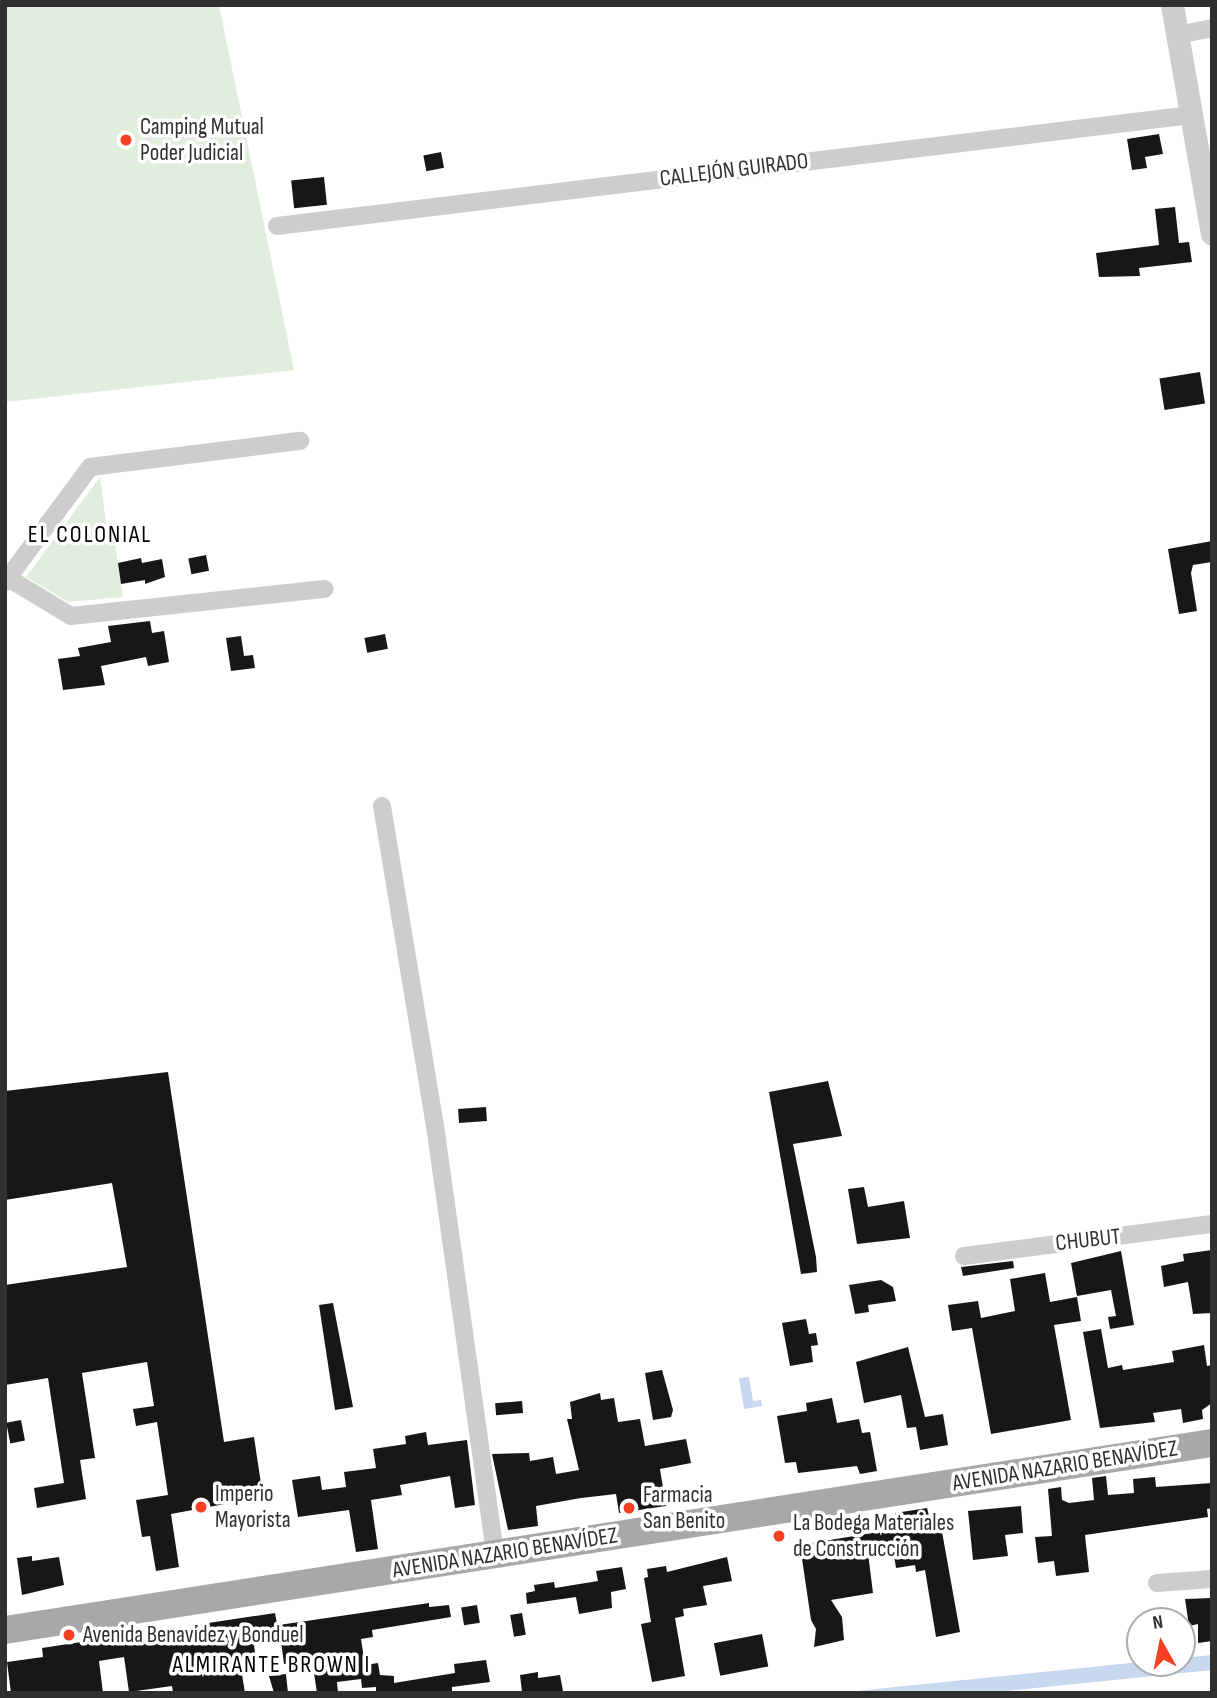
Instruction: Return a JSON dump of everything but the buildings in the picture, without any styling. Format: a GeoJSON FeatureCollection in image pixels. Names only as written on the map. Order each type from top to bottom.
{"type":"FeatureCollection","features":[{"type":"Feature","properties":{"kind":"main road","name":"AVENIDA NAZARIO BENAVÍDEZ"},"geometry":{"type":"LineString","coordinates":[[5,1630],[1212,1443]]}},
{"type":"Feature","properties":{"kind":"street"},"geometry":{"type":"LineString","coordinates":[[1172,5],[1212,234]]}},
{"type":"Feature","properties":{"kind":"street"},"geometry":{"type":"LineString","coordinates":[[1177,35],[1212,28]]}},
{"type":"Feature","properties":{"kind":"street","name":"CALLEJÓN GUIRADO"},"geometry":{"type":"LineString","coordinates":[[277,226],[1191,115]]}},
{"type":"Feature","properties":{"kind":"street"},"geometry":{"type":"LineString","coordinates":[[300,441],[90,467],[7,580],[71,616],[325,589]]}},
{"type":"Feature","properties":{"kind":"street"},"geometry":{"type":"LineString","coordinates":[[382,806],[436,1140],[495,1554]]}},
{"type":"Feature","properties":{"kind":"street","name":"CHUBUT"},"geometry":{"type":"LineString","coordinates":[[964,1256],[1212,1224]]}},
{"type":"Feature","properties":{"kind":"street"},"geometry":{"type":"LineString","coordinates":[[1157,1583],[1212,1578]]}},
{"type":"Feature","properties":{"kind":"green space","name":"Camping Mutual Poder Judicial"},"geometry":{"type":"Polygon","coordinates":[[[5,5],[219,5],[294,370],[5,402],[5,5]]]}},
{"type":"Feature","properties":{"kind":"green space"},"geometry":{"type":"Polygon","coordinates":[[[100,477],[108,537],[114,537],[123,597],[68,602],[26,577],[100,477]]]}},
{"type":"Feature","properties":{"kind":"water"},"geometry":{"type":"Polygon","coordinates":[[[749,1377],[753,1401],[761,1400],[762,1406],[744,1409],[739,1378],[749,1377]]]}},
{"type":"Feature","properties":{"kind":"water"},"geometry":{"type":"Polygon","coordinates":[[[1212,1655],[1212,1670],[1196,1672],[1196,1657],[1212,1655]]]}},
{"type":"Feature","properties":{"kind":"water"},"geometry":{"type":"Polygon","coordinates":[[[1126,1663],[1126,1677],[1144,1677],[987,1693],[837,1693],[1126,1663]]]}},
{"type":"Feature","properties":{"kind":"place","name":"Camping Mutual Poder Judicial"},"geometry":{"type":"Point","coordinates":[126,140]}},
{"type":"Feature","properties":{"kind":"place","name":"Imperio Mayorista"},"geometry":{"type":"Point","coordinates":[201,1507]}},
{"type":"Feature","properties":{"kind":"place","name":"Farmacia San Benito"},"geometry":{"type":"Point","coordinates":[629,1508]}},
{"type":"Feature","properties":{"kind":"place","name":"La Bodega Materiales de Construcción"},"geometry":{"type":"Point","coordinates":[779,1536]}},
{"type":"Feature","properties":{"kind":"place","name":"Avenida Benavídez y Bonduel"},"geometry":{"type":"Point","coordinates":[69,1635]}},
{"type":"Feature","properties":{"kind":"district","name":"EL COLONIAL"},"geometry":{"type":"Point","coordinates":[90,535]}},
{"type":"Feature","properties":{"kind":"district","name":"ALMIRANTE BROWN I"},"geometry":{"type":"Point","coordinates":[272,1665]}}]}
